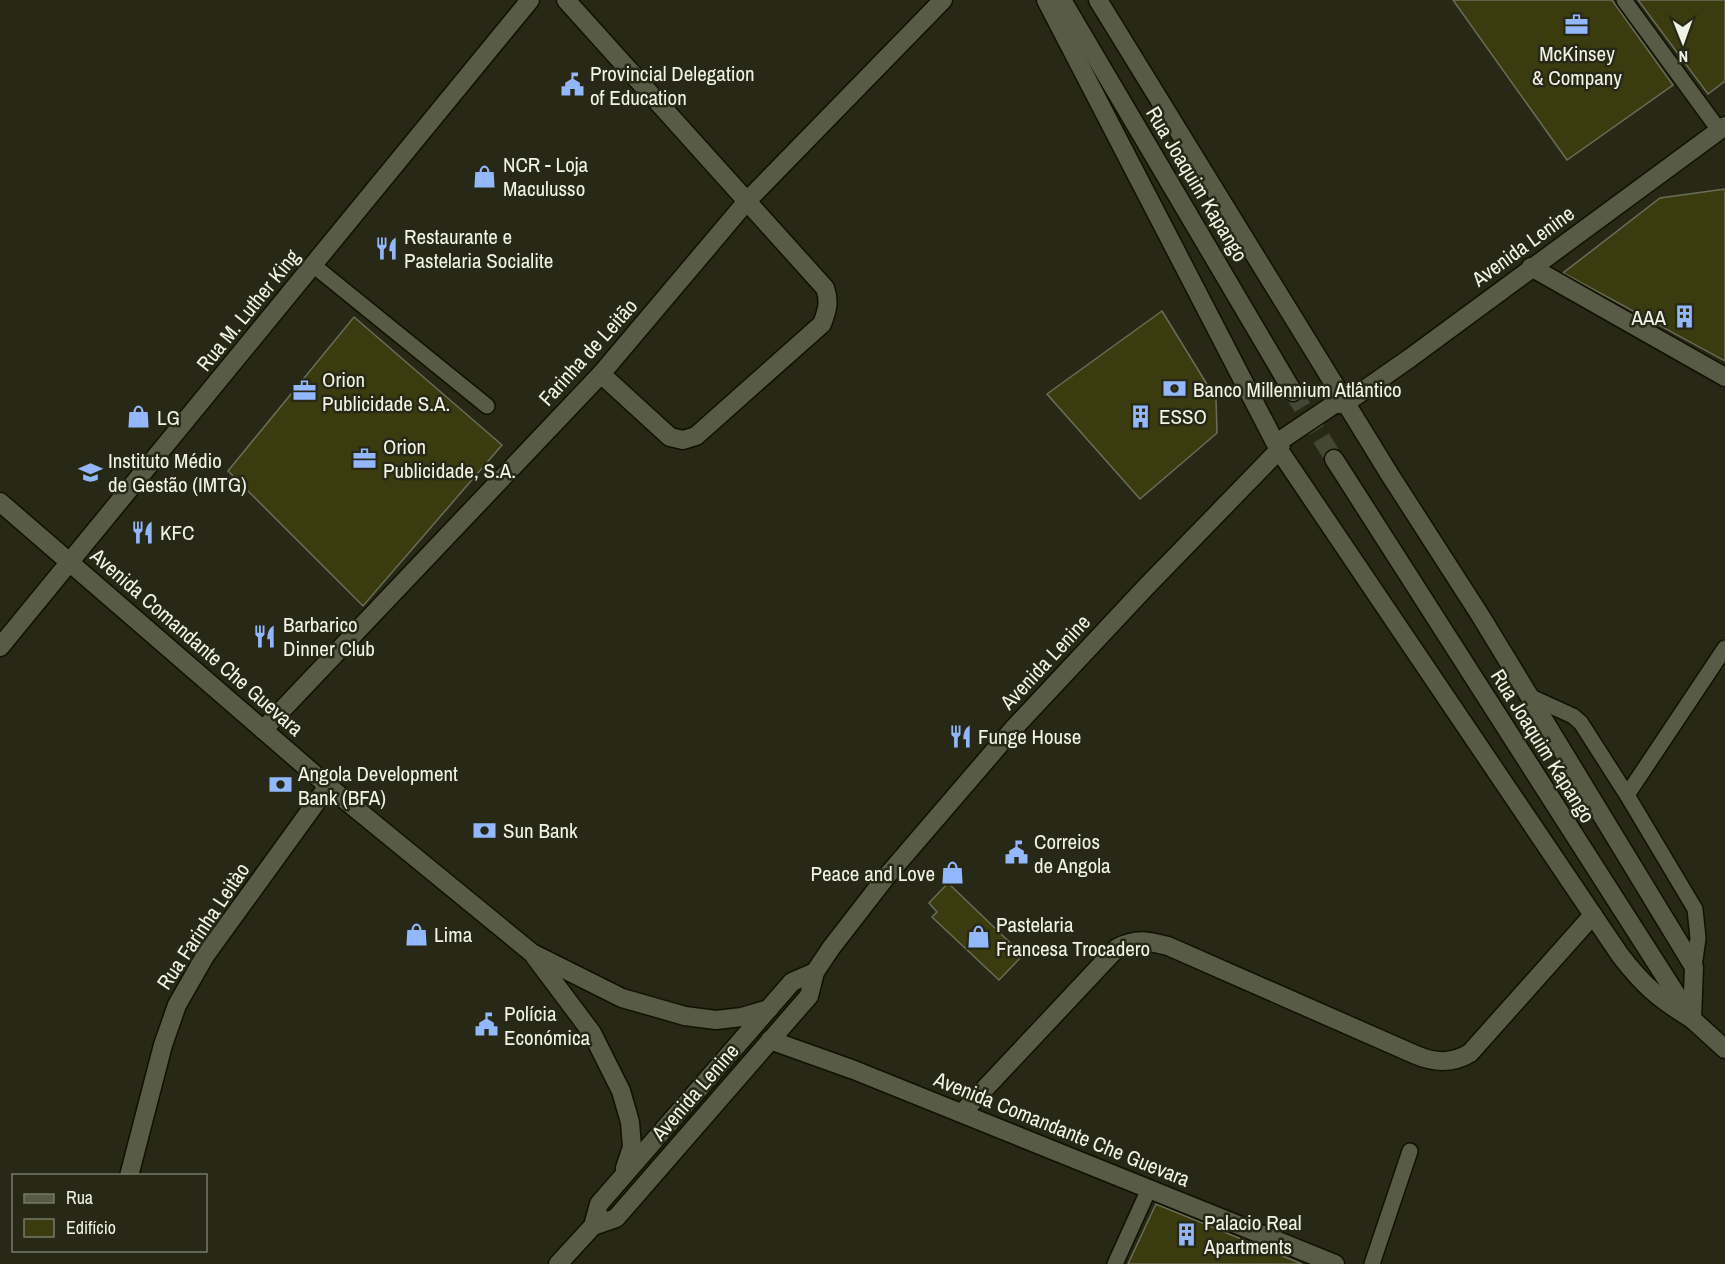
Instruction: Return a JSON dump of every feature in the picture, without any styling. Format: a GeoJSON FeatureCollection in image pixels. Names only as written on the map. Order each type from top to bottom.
{"type":"FeatureCollection","features":[{"type":"Feature","properties":{"kind":"street","name":"Rua M. Luther King"},"geometry":{"type":"LineString","coordinates":[[0,647],[530,0]]}},
{"type":"Feature","properties":{"kind":"street"},"geometry":{"type":"LineString","coordinates":[[566,0],[825,288],[829,298],[822,324],[696,436],[683,440],[670,436],[601,374]]}},
{"type":"Feature","properties":{"kind":"street","name":"Farinha de Leitão"},"geometry":{"type":"LineString","coordinates":[[263,730],[601,374],[747,201],[943,0]]}},
{"type":"Feature","properties":{"kind":"street"},"geometry":{"type":"LineString","coordinates":[[1046,0],[1284,445],[1593,915],[1639,981],[1662,1001],[1692,1019],[1694,967],[1480,615],[1390,475],[1340,408],[1098,0]]}},
{"type":"Feature","properties":{"kind":"street","name":"Rua Joaquim Kapango"},"geometry":{"type":"LineString","coordinates":[[1062,0],[1293,392]]}},
{"type":"Feature","properties":{"kind":"street","name":"Avenida Lenine"},"geometry":{"type":"LineString","coordinates":[[593,1226],[616,1218],[809,996],[814,972],[831,948],[886,877],[1013,729],[1145,588],[1284,445],[1410,358],[1722,128]]}},
{"type":"Feature","properties":{"kind":"street"},"geometry":{"type":"LineString","coordinates":[[1532,267],[1725,377]]}},
{"type":"Feature","properties":{"kind":"street","name":"Rua Joaquim Kapango"},"geometry":{"type":"LineString","coordinates":[[1334,459],[1692,1019],[1725,1049]]}},
{"type":"Feature","properties":{"kind":"street","name":"Avenida Comandante Che Guevara"},"geometry":{"type":"LineString","coordinates":[[0,502],[328,786],[532,953],[622,998],[685,1016],[716,1020],[742,1017],[769,1008]]}},
{"type":"Feature","properties":{"kind":"street","name":"Rua Farinha Leitào"},"geometry":{"type":"LineString","coordinates":[[130,1174],[163,1044],[177,1005],[205,956],[328,786]]}},
{"type":"Feature","properties":{"kind":"street"},"geometry":{"type":"LineString","coordinates":[[962,1113],[1117,948],[1131,941],[1148,941],[1168,946],[1422,1058],[1443,1062],[1458,1061],[1470,1053],[1593,915]]}},
{"type":"Feature","properties":{"kind":"street","name":"Avenida Comandante Che Guevara"},"geometry":{"type":"LineString","coordinates":[[532,953],[592,1033],[621,1091],[630,1122],[632,1146],[622,1177]]}},
{"type":"Feature","properties":{"kind":"street","name":"Avenida Lenine"},"geometry":{"type":"LineString","coordinates":[[558,1264],[593,1226],[599,1204],[769,1008],[792,982],[814,972]]}},
{"type":"Feature","properties":{"kind":"street","name":"Avenida Comandante Che Guevara"},"geometry":{"type":"LineString","coordinates":[[770,1040],[854,1070],[1335,1264]]}},
{"type":"Feature","properties":{"kind":"lane"},"geometry":{"type":"LineString","coordinates":[[1624,0],[1722,128]]}},
{"type":"Feature","properties":{"kind":"lane"},"geometry":{"type":"LineString","coordinates":[[313,265],[488,406]]}},
{"type":"Feature","properties":{"kind":"lane"},"geometry":{"type":"LineString","coordinates":[[1627,795],[1725,648]]}},
{"type":"Feature","properties":{"kind":"lane"},"geometry":{"type":"LineString","coordinates":[[1530,696],[1573,716],[1581,723],[1627,795],[1695,909],[1698,938],[1694,967]]}},
{"type":"Feature","properties":{"kind":"lane"},"geometry":{"type":"LineString","coordinates":[[1372,1264],[1410,1151]]}},
{"type":"Feature","properties":{"kind":"lane"},"geometry":{"type":"LineString","coordinates":[[1115,1264],[1149,1189]]}},
{"type":"Feature","properties":{"kind":"building"},"geometry":{"type":"Polygon","coordinates":[[[1453,0],[1612,0],[1673,85],[1567,160],[1453,0]]]}},
{"type":"Feature","properties":{"kind":"building"},"geometry":{"type":"Polygon","coordinates":[[[1638,0],[1725,0],[1725,81],[1708,94],[1638,0]]]}},
{"type":"Feature","properties":{"kind":"building","name":"AAA"},"geometry":{"type":"Polygon","coordinates":[[[1725,189],[1725,361],[1563,273],[1660,198],[1725,189]]]}},
{"type":"Feature","properties":{"kind":"building","name":"ESSO"},"geometry":{"type":"Polygon","coordinates":[[[1162,311],[1216,399],[1217,433],[1140,499],[1047,394],[1162,311]]]}},
{"type":"Feature","properties":{"kind":"building","name":"Orion Publicidade, S.A."},"geometry":{"type":"Polygon","coordinates":[[[354,317],[502,445],[363,606],[228,471],[354,317]]]}},
{"type":"Feature","properties":{"kind":"building","name":"Pastelaria Francesa Trocadero"},"geometry":{"type":"Polygon","coordinates":[[[948,883],[1023,955],[999,980],[932,917],[937,912],[929,903],[948,883]]]}},
{"type":"Feature","properties":{"kind":"building","name":"Palacio Real Apartments"},"geometry":{"type":"Polygon","coordinates":[[[1156,1204],[1302,1264],[1128,1264],[1156,1204]]]}},
{"type":"Feature","properties":{"kind":"tunnel"},"geometry":{"type":"LineString","coordinates":[[1293,392],[1334,459]]}},
{"type":"Feature","properties":{"kind":"place","name":"McKinsey & Company"},"geometry":{"type":"Point","coordinates":[1577,25]}},
{"type":"Feature","properties":{"kind":"place","name":"Provincial Delegation of Education"},"geometry":{"type":"Point","coordinates":[572,85]}},
{"type":"Feature","properties":{"kind":"place","name":"NCR - Loja Maculusso"},"geometry":{"type":"Point","coordinates":[485,176]}},
{"type":"Feature","properties":{"kind":"place","name":"Restaurante e Pastelaria Socialite"},"geometry":{"type":"Point","coordinates":[386,248]}},
{"type":"Feature","properties":{"kind":"place","name":"AAA"},"geometry":{"type":"Point","coordinates":[1684,317]}},
{"type":"Feature","properties":{"kind":"place","name":"Banco Millennium Atlântico"},"geometry":{"type":"Point","coordinates":[1175,389]}},
{"type":"Feature","properties":{"kind":"place","name":"Orion Publicidade S.A."},"geometry":{"type":"Point","coordinates":[304,391]}},
{"type":"Feature","properties":{"kind":"place","name":"ESSO"},"geometry":{"type":"Point","coordinates":[1141,416]}},
{"type":"Feature","properties":{"kind":"place","name":"LG"},"geometry":{"type":"Point","coordinates":[139,417]}},
{"type":"Feature","properties":{"kind":"place","name":"Orion Publicidade, S.A."},"geometry":{"type":"Point","coordinates":[365,458]}},
{"type":"Feature","properties":{"kind":"place","name":"Instituto Médio de Gestão (IMTG)"},"geometry":{"type":"Point","coordinates":[90,472]}},
{"type":"Feature","properties":{"kind":"place","name":"KFC"},"geometry":{"type":"Point","coordinates":[142,532]}},
{"type":"Feature","properties":{"kind":"place","name":"Barbarico Dinner Club"},"geometry":{"type":"Point","coordinates":[265,636]}},
{"type":"Feature","properties":{"kind":"place","name":"Funge House"},"geometry":{"type":"Point","coordinates":[960,736]}},
{"type":"Feature","properties":{"kind":"place","name":"Angola Development Bank (BFA)"},"geometry":{"type":"Point","coordinates":[280,785]}},
{"type":"Feature","properties":{"kind":"place","name":"Sun Bank"},"geometry":{"type":"Point","coordinates":[485,830]}},
{"type":"Feature","properties":{"kind":"place","name":"Correios de Angola"},"geometry":{"type":"Point","coordinates":[1016,853]}},
{"type":"Feature","properties":{"kind":"place","name":"Peace and Love"},"geometry":{"type":"Point","coordinates":[953,873]}},
{"type":"Feature","properties":{"kind":"place","name":"Lima"},"geometry":{"type":"Point","coordinates":[416,934]}},
{"type":"Feature","properties":{"kind":"place","name":"Pastelaria Francesa Trocadero"},"geometry":{"type":"Point","coordinates":[978,936]}},
{"type":"Feature","properties":{"kind":"place","name":"Polícia Económica"},"geometry":{"type":"Point","coordinates":[486,1025]}},
{"type":"Feature","properties":{"kind":"place","name":"Palacio Real Apartments"},"geometry":{"type":"Point","coordinates":[1186,1234]}}]}
